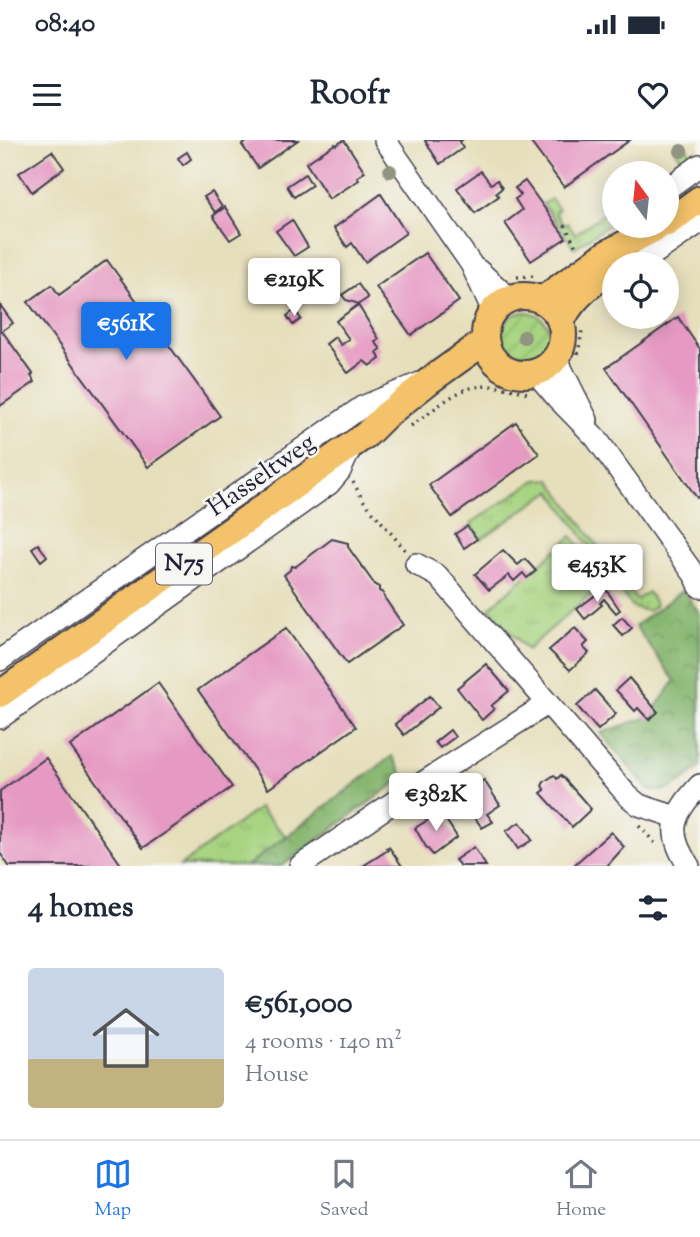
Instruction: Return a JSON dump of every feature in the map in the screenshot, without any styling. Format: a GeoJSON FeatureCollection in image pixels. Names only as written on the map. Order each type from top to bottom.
{"type":"FeatureCollection","features":[{"type":"Feature","properties":{"kind":"main road"},"geometry":{"type":"LineString","coordinates":[[679,213],[700,199]]}},
{"type":"Feature","properties":{"kind":"main road"},"geometry":{"type":"LineString","coordinates":[[629,252],[647,238]]}},
{"type":"Feature","properties":{"kind":"main road"},"geometry":{"type":"LineString","coordinates":[[542,300],[602,271]]}},
{"type":"Feature","properties":{"kind":"main road"},"geometry":{"type":"LineString","coordinates":[[533,384],[548,366],[567,358],[562,346],[572,324],[567,309],[602,275]]}},
{"type":"Feature","properties":{"kind":"main road"},"geometry":{"type":"LineString","coordinates":[[499,366],[492,359],[485,341],[485,330],[505,295],[542,300],[572,324]]}},
{"type":"Feature","properties":{"kind":"main road","name":"Hasseltweg"},"geometry":{"type":"LineString","coordinates":[[0,694],[360,439],[429,381],[485,341]]}},
{"type":"Feature","properties":{"kind":"main road","name":"Hasseltweg"},"geometry":{"type":"LineString","coordinates":[[360,439],[390,424],[458,379],[481,370],[499,366],[523,375],[533,384]]}},
{"type":"Feature","properties":{"kind":"street"},"geometry":{"type":"LineString","coordinates":[[385,140],[471,264],[505,295]]}},
{"type":"Feature","properties":{"kind":"street"},"geometry":{"type":"LineString","coordinates":[[679,180],[700,164]]}},
{"type":"Feature","properties":{"kind":"street"},"geometry":{"type":"LineString","coordinates":[[656,252],[700,222]]}},
{"type":"Feature","properties":{"kind":"street"},"geometry":{"type":"LineString","coordinates":[[567,358],[562,370],[596,438]]}},
{"type":"Feature","properties":{"kind":"street","name":"Hasseltweg"},"geometry":{"type":"LineString","coordinates":[[0,660],[362,407],[379,398],[429,381]]}},
{"type":"Feature","properties":{"kind":"street"},"geometry":{"type":"LineString","coordinates":[[533,384],[558,399],[596,438],[699,582]]}},
{"type":"Feature","properties":{"kind":"street","name":"Hasseltweg"},"geometry":{"type":"LineString","coordinates":[[0,718],[329,484],[360,439]]}},
{"type":"Feature","properties":{"kind":"street"},"geometry":{"type":"LineString","coordinates":[[416,564],[438,576],[628,796],[639,805],[676,817]]}},
{"type":"Feature","properties":{"kind":"street"},"geometry":{"type":"LineString","coordinates":[[300,866],[419,785],[547,704]]}},
{"type":"Feature","properties":{"kind":"street"},"geometry":{"type":"LineString","coordinates":[[689,866],[678,850],[676,817],[684,802],[700,785]]}},
{"type":"Feature","properties":{"kind":"path"},"geometry":{"type":"LineString","coordinates":[[565,225],[578,251]]}},
{"type":"Feature","properties":{"kind":"path"},"geometry":{"type":"LineString","coordinates":[[505,295],[530,277],[547,271]]}},
{"type":"Feature","properties":{"kind":"path"},"geometry":{"type":"LineString","coordinates":[[567,358],[572,324]]}},
{"type":"Feature","properties":{"kind":"path"},"geometry":{"type":"LineString","coordinates":[[469,380],[473,388]]}},
{"type":"Feature","properties":{"kind":"path"},"geometry":{"type":"LineString","coordinates":[[410,426],[452,395],[485,385],[533,384]]}},
{"type":"Feature","properties":{"kind":"path"},"geometry":{"type":"LineString","coordinates":[[353,480],[363,500],[416,564]]}},
{"type":"Feature","properties":{"kind":"green space"},"geometry":{"type":"Polygon","coordinates":[[[681,144],[687,147],[692,158],[679,172],[679,161],[677,161],[681,158],[674,148],[681,144]]]}},
{"type":"Feature","properties":{"kind":"green space"},"geometry":{"type":"Polygon","coordinates":[[[551,199],[559,209],[555,212],[563,225],[567,223],[575,234],[602,214],[602,229],[574,248],[543,204],[551,199]]]}},
{"type":"Feature","properties":{"kind":"green space"},"geometry":{"type":"Polygon","coordinates":[[[525,312],[543,319],[550,337],[543,355],[525,362],[507,355],[500,337],[507,319],[525,312]]]}},
{"type":"Feature","properties":{"kind":"green space"},"geometry":{"type":"Polygon","coordinates":[[[550,479],[636,600],[648,592],[656,605],[649,611],[633,608],[551,491],[481,539],[471,523],[536,480],[550,479]]]}},
{"type":"Feature","properties":{"kind":"green space"},"geometry":{"type":"Polygon","coordinates":[[[572,536],[604,582],[527,650],[489,608],[572,536]]]}},
{"type":"Feature","properties":{"kind":"green space"},"geometry":{"type":"Polygon","coordinates":[[[683,590],[700,614],[700,767],[676,786],[656,791],[648,789],[601,733],[648,717],[675,681],[635,626],[683,590]]]}},
{"type":"Feature","properties":{"kind":"green space"},"geometry":{"type":"Polygon","coordinates":[[[392,756],[404,777],[282,866],[247,866],[392,756]]]}},
{"type":"Feature","properties":{"kind":"green space"},"geometry":{"type":"Polygon","coordinates":[[[259,808],[286,836],[247,866],[180,866],[259,808]]]}},
{"type":"Feature","properties":{"kind":"building"},"geometry":{"type":"Polygon","coordinates":[[[250,140],[298,140],[258,168],[242,145],[250,140]]]}},
{"type":"Feature","properties":{"kind":"building"},"geometry":{"type":"Polygon","coordinates":[[[344,140],[365,172],[357,177],[359,180],[329,199],[306,163],[344,140]]]}},
{"type":"Feature","properties":{"kind":"building"},"geometry":{"type":"Polygon","coordinates":[[[462,140],[460,142],[463,148],[440,164],[425,141],[462,140]]]}},
{"type":"Feature","properties":{"kind":"building"},"geometry":{"type":"Polygon","coordinates":[[[529,140],[630,140],[564,187],[529,140]]]}},
{"type":"Feature","properties":{"kind":"building"},"geometry":{"type":"Polygon","coordinates":[[[52,151],[64,168],[32,192],[19,173],[52,151]]]}},
{"type":"Feature","properties":{"kind":"building"},"geometry":{"type":"Polygon","coordinates":[[[187,152],[191,159],[183,165],[178,158],[187,152]]]}},
{"type":"Feature","properties":{"kind":"building"},"geometry":{"type":"Polygon","coordinates":[[[481,171],[491,184],[497,180],[502,188],[496,193],[499,196],[475,213],[457,188],[481,171]]]}},
{"type":"Feature","properties":{"kind":"building"},"geometry":{"type":"Polygon","coordinates":[[[305,174],[312,185],[294,197],[287,186],[305,174]]]}},
{"type":"Feature","properties":{"kind":"building"},"geometry":{"type":"Polygon","coordinates":[[[525,181],[566,238],[531,261],[505,223],[522,210],[515,199],[521,195],[515,188],[525,181]]]}},
{"type":"Feature","properties":{"kind":"building"},"geometry":{"type":"Polygon","coordinates":[[[212,192],[222,207],[215,212],[204,197],[212,192]]]}},
{"type":"Feature","properties":{"kind":"building"},"geometry":{"type":"Polygon","coordinates":[[[381,194],[406,233],[365,262],[352,243],[347,247],[334,228],[381,194]]]}},
{"type":"Feature","properties":{"kind":"building"},"geometry":{"type":"Polygon","coordinates":[[[225,207],[241,233],[230,240],[213,216],[225,207]]]}},
{"type":"Feature","properties":{"kind":"building"},"geometry":{"type":"Polygon","coordinates":[[[292,220],[308,247],[294,256],[276,231],[292,220]]]}},
{"type":"Feature","properties":{"kind":"building"},"geometry":{"type":"Polygon","coordinates":[[[425,253],[459,301],[411,335],[376,287],[425,253]]]}},
{"type":"Feature","properties":{"kind":"building"},"geometry":{"type":"Polygon","coordinates":[[[107,260],[220,416],[148,467],[28,302],[52,285],[59,295],[107,260]]]}},
{"type":"Feature","properties":{"kind":"building"},"geometry":{"type":"Polygon","coordinates":[[[307,279],[313,289],[305,295],[298,285],[307,279]]]}},
{"type":"Feature","properties":{"kind":"building"},"geometry":{"type":"Polygon","coordinates":[[[358,284],[368,298],[359,304],[346,300],[342,295],[358,284]]]}},
{"type":"Feature","properties":{"kind":"building"},"geometry":{"type":"Polygon","coordinates":[[[0,305],[13,323],[2,331],[33,374],[31,376],[35,382],[0,406],[0,305]]]}},
{"type":"Feature","properties":{"kind":"building"},"geometry":{"type":"Polygon","coordinates":[[[358,305],[379,339],[375,342],[381,349],[377,352],[380,359],[370,366],[364,361],[348,373],[326,344],[335,337],[341,345],[349,339],[336,321],[358,305]]]}},
{"type":"Feature","properties":{"kind":"building"},"geometry":{"type":"Polygon","coordinates":[[[295,310],[301,319],[293,325],[287,316],[295,310]]]}},
{"type":"Feature","properties":{"kind":"building"},"geometry":{"type":"Polygon","coordinates":[[[679,318],[700,349],[700,496],[697,498],[606,368],[661,329],[679,329],[679,318]]]}},
{"type":"Feature","properties":{"kind":"building"},"geometry":{"type":"Polygon","coordinates":[[[516,422],[539,454],[452,517],[429,485],[516,422]]]}},
{"type":"Feature","properties":{"kind":"building"},"geometry":{"type":"Polygon","coordinates":[[[467,526],[477,539],[464,548],[455,534],[467,526]]]}},
{"type":"Feature","properties":{"kind":"building"},"geometry":{"type":"Polygon","coordinates":[[[332,539],[348,543],[348,547],[379,587],[379,591],[383,593],[403,625],[347,664],[284,575],[291,566],[295,567],[332,539]]]}},
{"type":"Feature","properties":{"kind":"building"},"geometry":{"type":"Polygon","coordinates":[[[38,544],[47,556],[41,561],[32,548],[38,544]]]}},
{"type":"Feature","properties":{"kind":"building"},"geometry":{"type":"Polygon","coordinates":[[[503,550],[518,565],[525,559],[536,571],[527,578],[523,573],[514,581],[509,575],[489,590],[475,574],[503,550]]]}},
{"type":"Feature","properties":{"kind":"building"},"geometry":{"type":"Polygon","coordinates":[[[605,588],[620,610],[616,613],[604,599],[600,603],[602,605],[585,619],[577,609],[605,588]]]}},
{"type":"Feature","properties":{"kind":"building"},"geometry":{"type":"Polygon","coordinates":[[[622,617],[632,628],[623,636],[613,625],[622,617]]]}},
{"type":"Feature","properties":{"kind":"building"},"geometry":{"type":"Polygon","coordinates":[[[286,628],[356,727],[268,789],[198,690],[286,628]]]}},
{"type":"Feature","properties":{"kind":"building"},"geometry":{"type":"Polygon","coordinates":[[[575,628],[588,642],[583,647],[589,653],[570,670],[549,650],[575,628]]]}},
{"type":"Feature","properties":{"kind":"building"},"geometry":{"type":"Polygon","coordinates":[[[486,664],[509,691],[491,706],[494,709],[482,720],[457,688],[486,664]]]}},
{"type":"Feature","properties":{"kind":"building"},"geometry":{"type":"Polygon","coordinates":[[[629,678],[658,712],[649,720],[638,708],[635,711],[616,690],[629,678]]]}},
{"type":"Feature","properties":{"kind":"building"},"geometry":{"type":"Polygon","coordinates":[[[158,683],[232,787],[143,848],[70,746],[158,683]]]}},
{"type":"Feature","properties":{"kind":"building"},"geometry":{"type":"Polygon","coordinates":[[[595,690],[616,714],[598,730],[577,706],[595,690]]]}},
{"type":"Feature","properties":{"kind":"building"},"geometry":{"type":"Polygon","coordinates":[[[430,696],[439,707],[404,735],[395,724],[430,696]]]}},
{"type":"Feature","properties":{"kind":"building"},"geometry":{"type":"Polygon","coordinates":[[[450,730],[455,737],[440,748],[435,742],[450,730]]]}},
{"type":"Feature","properties":{"kind":"building"},"geometry":{"type":"Polygon","coordinates":[[[46,758],[122,866],[9,866],[0,853],[0,791],[46,758]]]}},
{"type":"Feature","properties":{"kind":"building"},"geometry":{"type":"Polygon","coordinates":[[[554,775],[557,779],[561,775],[591,809],[572,827],[541,793],[545,790],[542,786],[544,782],[554,775]]]}},
{"type":"Feature","properties":{"kind":"building"},"geometry":{"type":"Polygon","coordinates":[[[484,780],[500,805],[487,814],[493,822],[482,828],[460,796],[484,780]]]}},
{"type":"Feature","properties":{"kind":"building"},"geometry":{"type":"Polygon","coordinates":[[[441,812],[457,837],[433,855],[415,828],[441,812]]]}},
{"type":"Feature","properties":{"kind":"building"},"geometry":{"type":"Polygon","coordinates":[[[520,822],[532,840],[518,849],[506,831],[520,822]]]}},
{"type":"Feature","properties":{"kind":"building"},"geometry":{"type":"Polygon","coordinates":[[[611,832],[624,847],[607,866],[575,864],[611,832]]]}},
{"type":"Feature","properties":{"kind":"building"},"geometry":{"type":"Polygon","coordinates":[[[389,847],[402,866],[363,866],[388,850],[386,848],[389,847]]]}},
{"type":"Feature","properties":{"kind":"building"},"geometry":{"type":"Polygon","coordinates":[[[474,847],[486,866],[460,866],[455,860],[474,847]]]}}]}
